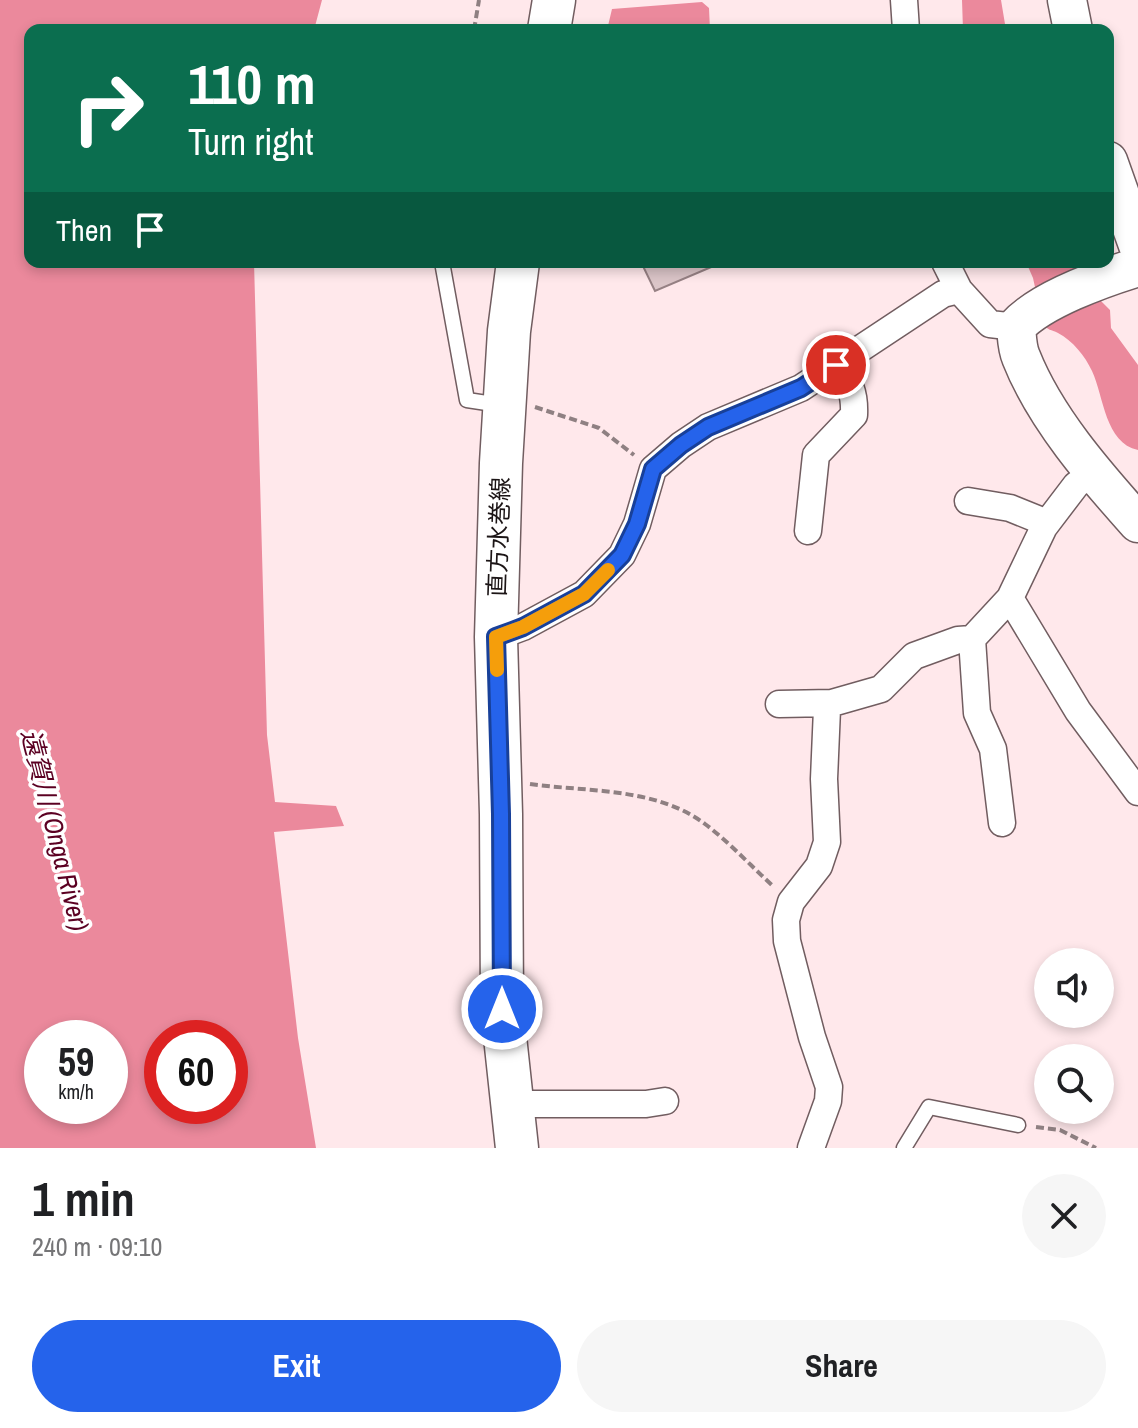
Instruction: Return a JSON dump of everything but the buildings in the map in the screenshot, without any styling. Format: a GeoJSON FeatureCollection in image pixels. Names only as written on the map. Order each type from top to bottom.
{"type":"FeatureCollection","features":[{"type":"Feature","properties":{"kind":"main road"},"geometry":{"type":"LineString","coordinates":[[550,24],[554,0]]}},
{"type":"Feature","properties":{"kind":"main road","name":"直方水巻線"},"geometry":{"type":"LineString","coordinates":[[517,268],[509,331],[520,399],[496,637],[502,1009],[517,1148]]}},
{"type":"Feature","properties":{"kind":"street"},"geometry":{"type":"LineString","coordinates":[[904,0],[906,24]]}},
{"type":"Feature","properties":{"kind":"street"},"geometry":{"type":"LineString","coordinates":[[1067,0],[1072,24]]}},
{"type":"Feature","properties":{"kind":"street"},"geometry":{"type":"LineString","coordinates":[[1114,178],[1138,245]]}},
{"type":"Feature","properties":{"kind":"street"},"geometry":{"type":"LineString","coordinates":[[948,268],[959,290],[990,324],[1022,320],[1122,272]]}},
{"type":"Feature","properties":{"kind":"street"},"geometry":{"type":"LineString","coordinates":[[496,637],[523,627],[584,594],[622,555],[637,524],[653,469],[681,445],[708,427],[801,388],[943,294],[959,290]]}},
{"type":"Feature","properties":{"kind":"street"},"geometry":{"type":"LineString","coordinates":[[1022,320],[1019,355],[1040,396],[1093,472],[1138,523]]}},
{"type":"Feature","properties":{"kind":"street"},"geometry":{"type":"LineString","coordinates":[[808,531],[816,455],[854,415],[855,396],[836,365]]}},
{"type":"Feature","properties":{"kind":"street"},"geometry":{"type":"LineString","coordinates":[[779,704],[832,703],[881,689],[914,656],[958,640],[972,639],[1010,598],[1047,523],[1076,485],[1093,472]]}},
{"type":"Feature","properties":{"kind":"street"},"geometry":{"type":"LineString","coordinates":[[968,501],[1010,508],[1047,523]]}},
{"type":"Feature","properties":{"kind":"street"},"geometry":{"type":"LineString","coordinates":[[1010,598],[1078,711],[1138,792]]}},
{"type":"Feature","properties":{"kind":"street"},"geometry":{"type":"LineString","coordinates":[[972,639],[976,703],[993,749],[1002,823]]}},
{"type":"Feature","properties":{"kind":"street"},"geometry":{"type":"LineString","coordinates":[[811,1148],[828,1101],[829,1087],[812,1037],[787,941],[786,920],[791,902],[819,866],[827,842],[824,779],[826,720],[827,709],[832,703]]}},
{"type":"Feature","properties":{"kind":"street"},"geometry":{"type":"LineString","coordinates":[[512,1104],[646,1104],[665,1101]]}},
{"type":"Feature","properties":{"kind":"lane"},"geometry":{"type":"LineString","coordinates":[[443,268],[467,400],[520,399]]}},
{"type":"Feature","properties":{"kind":"lane"},"geometry":{"type":"LineString","coordinates":[[904,1148],[929,1107],[1018,1125]]}},
{"type":"Feature","properties":{"kind":"path"},"geometry":{"type":"LineString","coordinates":[[475,24],[479,0]]}},
{"type":"Feature","properties":{"kind":"path"},"geometry":{"type":"LineString","coordinates":[[520,399],[599,428],[653,469]]}},
{"type":"Feature","properties":{"kind":"path"},"geometry":{"type":"LineString","coordinates":[[500,779],[630,795],[669,805],[703,823],[791,902]]}},
{"type":"Feature","properties":{"kind":"path"},"geometry":{"type":"LineString","coordinates":[[1018,1125],[1060,1130],[1096,1148]]}},
{"type":"Feature","properties":{"kind":"water","name":"遠賀川 (Onga River)"},"geometry":{"type":"Polygon","coordinates":[[[0,0],[322,0],[316,24],[24,24],[24,268],[254,268],[267,735],[275,802],[336,806],[344,826],[274,832],[298,1038],[316,1148],[0,1148],[0,0]]]}},
{"type":"Feature","properties":{"kind":"water"},"geometry":{"type":"Polygon","coordinates":[[[962,0],[1001,0],[1005,24],[963,24],[962,0]]]}},
{"type":"Feature","properties":{"kind":"water"},"geometry":{"type":"Polygon","coordinates":[[[702,2],[709,8],[710,24],[608,24],[612,9],[702,2]]]}},
{"type":"Feature","properties":{"kind":"water"},"geometry":{"type":"Polygon","coordinates":[[[1029,268],[1081,268],[1096,296],[1110,310],[1111,328],[1138,365],[1138,450],[1127,446],[1112,429],[1092,371],[1082,354],[1069,340],[1043,324],[1029,268]]]}},
{"type":"Feature","properties":{"kind":"slow traffic"},"geometry":{"type":"LineString","coordinates":[[497,670],[496,637],[523,627],[584,594],[608,570]]}},
{"type":"Feature","properties":{"kind":"route"},"geometry":{"type":"LineString","coordinates":[[502,1009],[496,637],[523,627],[584,594],[622,555],[637,524],[653,469],[681,445],[735,414],[801,388],[836,365]]}}]}
